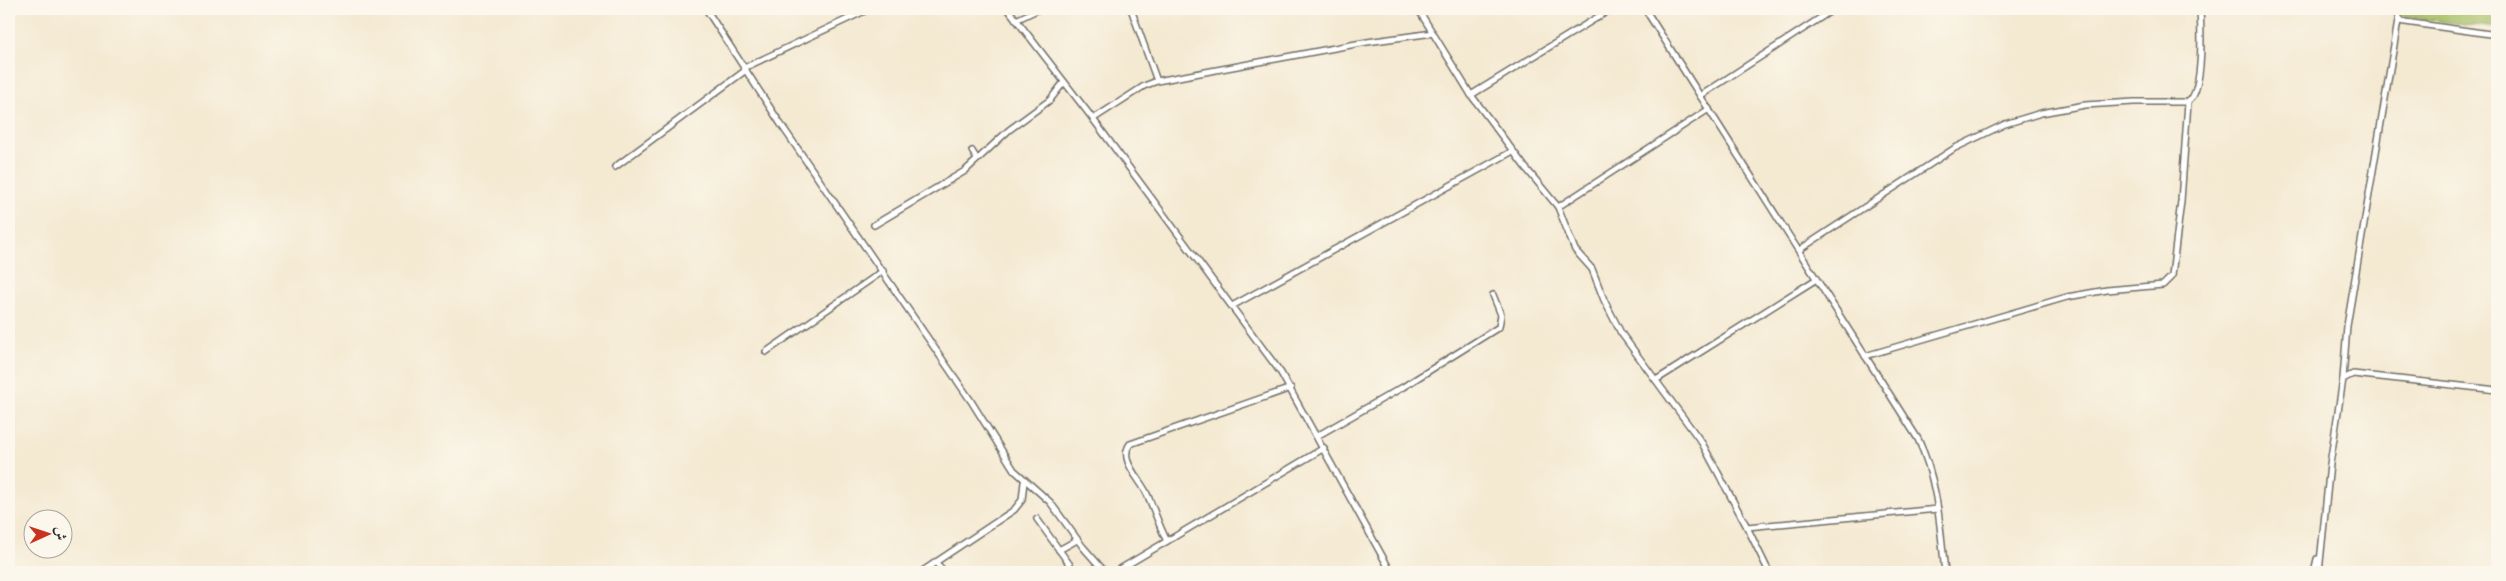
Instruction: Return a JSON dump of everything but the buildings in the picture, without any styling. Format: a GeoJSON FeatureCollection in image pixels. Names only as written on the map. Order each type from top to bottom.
{"type":"FeatureCollection","features":[{"type":"Feature","properties":{"kind":"street"},"geometry":{"type":"LineString","coordinates":[[706,9],[971,401],[1014,470],[1024,482],[1050,502],[1077,540],[1105,572]]}},
{"type":"Feature","properties":{"kind":"street"},"geometry":{"type":"LineString","coordinates":[[616,167],[745,69],[869,9]]}},
{"type":"Feature","properties":{"kind":"street"},"geometry":{"type":"LineString","coordinates":[[1008,9],[1263,346],[1291,388],[1390,572]]}},
{"type":"Feature","properties":{"kind":"street"},"geometry":{"type":"LineString","coordinates":[[1016,20],[1039,9]]}},
{"type":"Feature","properties":{"kind":"street"},"geometry":{"type":"LineString","coordinates":[[1131,9],[1157,81]]}},
{"type":"Feature","properties":{"kind":"street"},"geometry":{"type":"LineString","coordinates":[[1418,9],[1470,95],[1558,207],[1575,250],[1592,268],[1617,325],[1632,349],[1702,443],[1748,527],[1768,572]]}},
{"type":"Feature","properties":{"kind":"street"},"geometry":{"type":"LineString","coordinates":[[1470,95],[1611,9]]}},
{"type":"Feature","properties":{"kind":"street"},"geometry":{"type":"LineString","coordinates":[[1645,9],[1799,250],[1815,280],[1918,438],[1931,473],[1938,509],[1945,572]]}},
{"type":"Feature","properties":{"kind":"street"},"geometry":{"type":"LineString","coordinates":[[1700,96],[1834,9]]}},
{"type":"Feature","properties":{"kind":"street"},"geometry":{"type":"LineString","coordinates":[[1799,250],[1955,148],[2005,124],[2041,113],[2085,104],[2188,102],[2194,97],[2199,68],[2200,9]]}},
{"type":"Feature","properties":{"kind":"street"},"geometry":{"type":"LineString","coordinates":[[2314,572],[2319,552],[2343,379],[2348,326],[2400,9]]}},
{"type":"Feature","properties":{"kind":"street"},"geometry":{"type":"LineString","coordinates":[[2398,20],[2497,35]]}},
{"type":"Feature","properties":{"kind":"street"},"geometry":{"type":"LineString","coordinates":[[1093,120],[1144,86],[1157,81],[1367,42],[1433,33]]}},
{"type":"Feature","properties":{"kind":"street"},"geometry":{"type":"LineString","coordinates":[[874,225],[960,175],[1009,130],[1050,100],[1064,82]]}},
{"type":"Feature","properties":{"kind":"street"},"geometry":{"type":"LineString","coordinates":[[1866,356],[2067,297],[2116,289],[2159,286],[2167,283],[2172,276],[2181,201],[2188,102]]}},
{"type":"Feature","properties":{"kind":"street"},"geometry":{"type":"LineString","coordinates":[[1558,207],[1709,109]]}},
{"type":"Feature","properties":{"kind":"street"},"geometry":{"type":"LineString","coordinates":[[972,151],[977,159]]}},
{"type":"Feature","properties":{"kind":"street"},"geometry":{"type":"LineString","coordinates":[[1232,306],[1513,152]]}},
{"type":"Feature","properties":{"kind":"street"},"geometry":{"type":"LineString","coordinates":[[766,352],[883,271]]}},
{"type":"Feature","properties":{"kind":"street"},"geometry":{"type":"LineString","coordinates":[[1656,380],[1815,280]]}},
{"type":"Feature","properties":{"kind":"street"},"geometry":{"type":"LineString","coordinates":[[1317,436],[1403,387],[1499,327],[1502,319],[1493,295]]}},
{"type":"Feature","properties":{"kind":"street"},"geometry":{"type":"LineString","coordinates":[[2343,379],[2353,374],[2497,390]]}},
{"type":"Feature","properties":{"kind":"street"},"geometry":{"type":"LineString","coordinates":[[1167,541],[1147,494],[1130,465],[1127,453],[1130,444],[1291,388]]}},
{"type":"Feature","properties":{"kind":"street"},"geometry":{"type":"LineString","coordinates":[[1115,572],[1324,448]]}},
{"type":"Feature","properties":{"kind":"street"},"geometry":{"type":"LineString","coordinates":[[921,572],[1019,506],[1024,495],[1024,482]]}},
{"type":"Feature","properties":{"kind":"street"},"geometry":{"type":"LineString","coordinates":[[1748,527],[1938,509]]}},
{"type":"Feature","properties":{"kind":"street"},"geometry":{"type":"LineString","coordinates":[[1037,519],[1075,572]]}},
{"type":"Feature","properties":{"kind":"street"},"geometry":{"type":"LineString","coordinates":[[1059,550],[1077,540]]}},
{"type":"Feature","properties":{"kind":"street"},"geometry":{"type":"LineString","coordinates":[[2319,552],[2319,572]]}},
{"type":"Feature","properties":{"kind":"street"},"geometry":{"type":"LineString","coordinates":[[936,562],[945,572]]}},
{"type":"Feature","properties":{"kind":"green space"},"geometry":{"type":"Polygon","coordinates":[[[2399,9],[2497,9],[2497,28],[2398,16],[2399,9]]]}}]}
